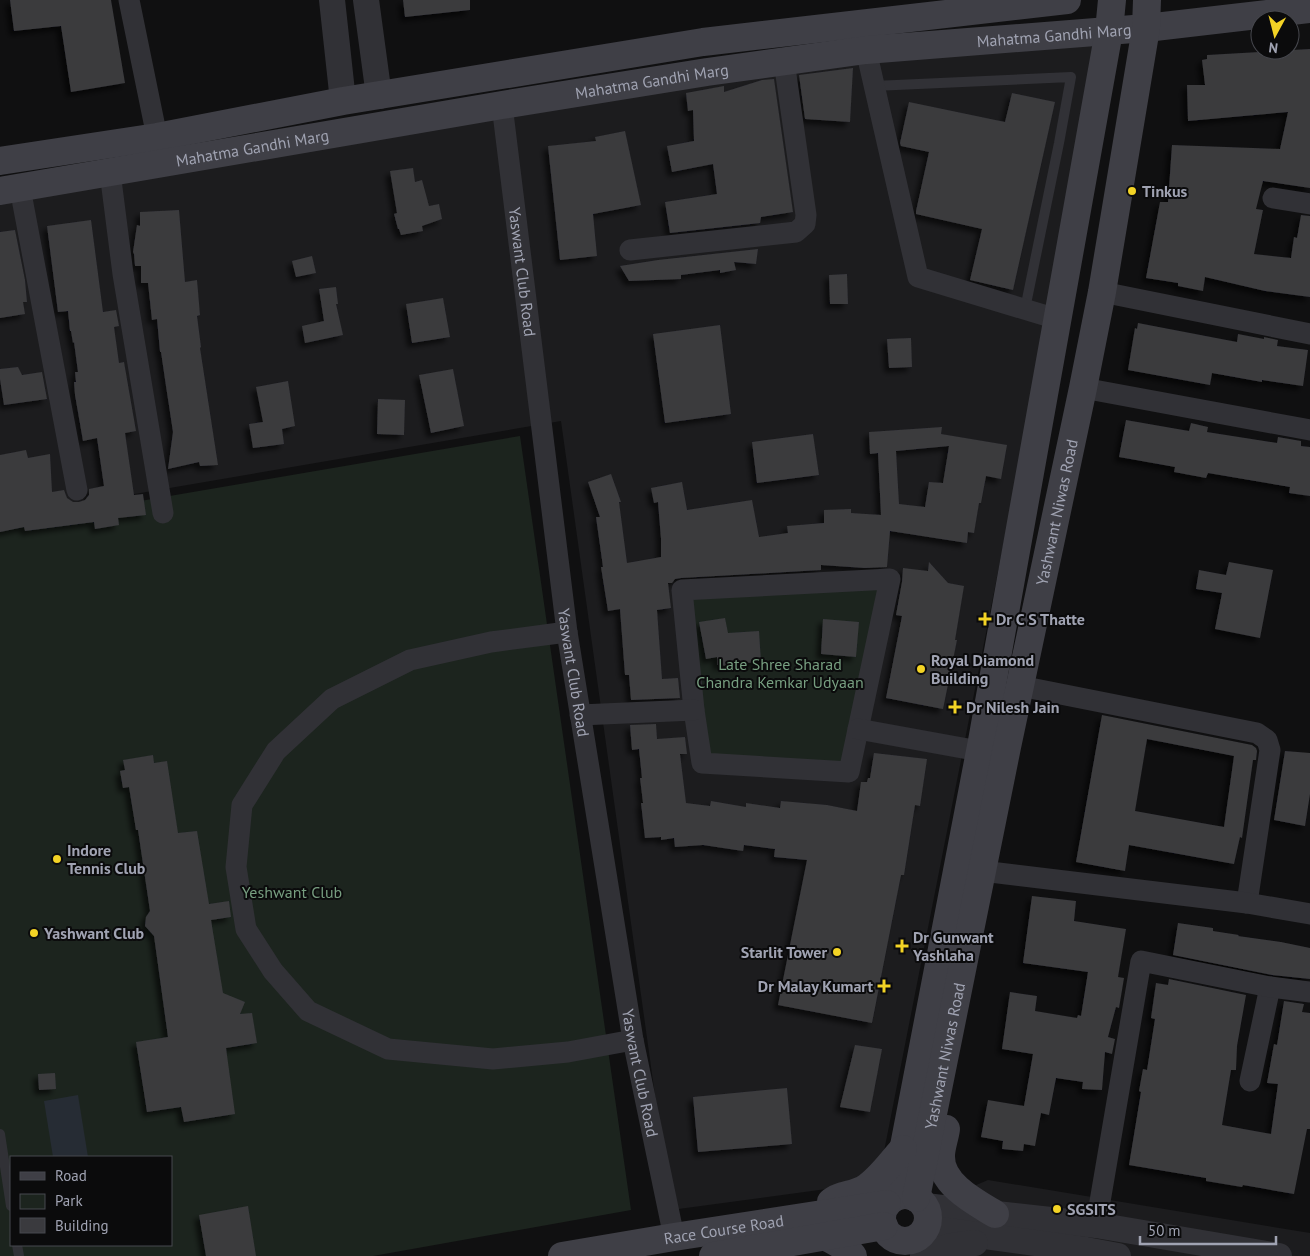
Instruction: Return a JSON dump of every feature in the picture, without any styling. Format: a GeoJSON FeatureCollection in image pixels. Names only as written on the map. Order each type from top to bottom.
{"type":"FeatureCollection","features":[{"type":"Feature","properties":{"kind":"main road","name":"Mahatma Gandhi Marg"},"geometry":{"type":"LineString","coordinates":[[0,161],[157,137],[342,89],[377,83],[1009,3],[1067,0]]}},
{"type":"Feature","properties":{"kind":"main road","name":"Yashwant Niwas Road"},"geometry":{"type":"LineString","coordinates":[[904,1228],[903,1149],[979,751],[1109,31],[1112,0]]}},
{"type":"Feature","properties":{"kind":"main road","name":"Yashwant Niwas Road"},"geometry":{"type":"LineString","coordinates":[[904,1228],[937,1094],[1102,292],[1146,28],[1147,0]]}},
{"type":"Feature","properties":{"kind":"main road","name":"Mahatma Gandhi Marg"},"geometry":{"type":"LineString","coordinates":[[10,189],[502,106],[784,61],[866,50],[1146,28],[1310,9]]}},
{"type":"Feature","properties":{"kind":"main road"},"geometry":{"type":"LineString","coordinates":[[937,1094],[950,1112],[941,1156],[942,1166],[959,1190],[1000,1226]]}},
{"type":"Feature","properties":{"kind":"main road"},"geometry":{"type":"LineString","coordinates":[[853,1256],[849,1250],[819,1226],[834,1199],[863,1190],[873,1182],[903,1149]]}},
{"type":"Feature","properties":{"kind":"main road","name":"Race Course Road"},"geometry":{"type":"LineString","coordinates":[[713,1256],[819,1226]]}},
{"type":"Feature","properties":{"kind":"main road","name":"Race Course Road"},"geometry":{"type":"LineString","coordinates":[[562,1256],[674,1237],[819,1226],[904,1228]]}},
{"type":"Feature","properties":{"kind":"street"},"geometry":{"type":"LineString","coordinates":[[129,0],[157,137]]}},
{"type":"Feature","properties":{"kind":"street"},"geometry":{"type":"LineString","coordinates":[[332,0],[342,89]]}},
{"type":"Feature","properties":{"kind":"street"},"geometry":{"type":"LineString","coordinates":[[366,0],[377,83]]}},
{"type":"Feature","properties":{"kind":"street"},"geometry":{"type":"LineString","coordinates":[[866,50],[918,277],[1057,319]]}},
{"type":"Feature","properties":{"kind":"street"},"geometry":{"type":"LineString","coordinates":[[630,250],[796,232],[805,224],[806,215],[784,61]]}},
{"type":"Feature","properties":{"kind":"street","name":"Yaswant Club Road"},"geometry":{"type":"LineString","coordinates":[[502,106],[567,632],[632,1040],[674,1237]]}},
{"type":"Feature","properties":{"kind":"street"},"geometry":{"type":"LineString","coordinates":[[110,172],[123,274],[163,513]]}},
{"type":"Feature","properties":{"kind":"street"},"geometry":{"type":"LineString","coordinates":[[10,189],[77,490]]}},
{"type":"Feature","properties":{"kind":"street"},"geometry":{"type":"LineString","coordinates":[[1273,198],[1310,204]]}},
{"type":"Feature","properties":{"kind":"street"},"geometry":{"type":"LineString","coordinates":[[1102,292],[1310,334]]}},
{"type":"Feature","properties":{"kind":"street"},"geometry":{"type":"LineString","coordinates":[[1083,388],[1310,430]]}},
{"type":"Feature","properties":{"kind":"street"},"geometry":{"type":"LineString","coordinates":[[890,578],[849,772],[702,763],[694,710],[682,590],[890,578]]}},
{"type":"Feature","properties":{"kind":"street"},"geometry":{"type":"LineString","coordinates":[[567,632],[492,642],[410,660],[332,699],[276,751],[242,805],[236,867],[246,929],[273,971],[308,1011],[388,1049],[493,1060],[568,1052],[632,1040]]}},
{"type":"Feature","properties":{"kind":"street"},"geometry":{"type":"LineString","coordinates":[[1020,686],[1257,733],[1267,740],[1270,750],[1247,903]]}},
{"type":"Feature","properties":{"kind":"street"},"geometry":{"type":"LineString","coordinates":[[580,715],[694,710]]}},
{"type":"Feature","properties":{"kind":"street"},"geometry":{"type":"LineString","coordinates":[[858,729],[979,751]]}},
{"type":"Feature","properties":{"kind":"street"},"geometry":{"type":"LineString","coordinates":[[982,871],[1247,903],[1310,914]]}},
{"type":"Feature","properties":{"kind":"street"},"geometry":{"type":"LineString","coordinates":[[1096,1226],[1141,961],[1270,987],[1310,992]]}},
{"type":"Feature","properties":{"kind":"street"},"geometry":{"type":"LineString","coordinates":[[1250,1081],[1270,987]]}},
{"type":"Feature","properties":{"kind":"street","name":"Race Course Road"},"geometry":{"type":"LineString","coordinates":[[1000,1226],[1086,1250],[1118,1256]]}},
{"type":"Feature","properties":{"kind":"street","name":"Race Course Road"},"geometry":{"type":"LineString","coordinates":[[904,1228],[1096,1226],[1279,1256]]}},
{"type":"Feature","properties":{"kind":"lane"},"geometry":{"type":"LineString","coordinates":[[874,86],[1071,77],[1060,143],[1025,309]]}},
{"type":"Feature","properties":{"kind":"lane"},"geometry":{"type":"LineString","coordinates":[[0,1134],[10,1199]]}},
{"type":"Feature","properties":{"kind":"shaded area"},"geometry":{"type":"Polygon","coordinates":[[[1103,38],[878,1182],[671,1210],[561,421],[0,517],[0,183],[637,79],[1103,38]]]}},
{"type":"Feature","properties":{"kind":"shaded area"},"geometry":{"type":"Polygon","coordinates":[[[78,1095],[88,1156],[53,1156],[44,1101],[78,1095]]]}},
{"type":"Feature","properties":{"kind":"shaded area","name":"SGSITS"},"geometry":{"type":"Polygon","coordinates":[[[988,1180],[1310,1233],[1310,1256],[935,1256],[955,1194],[988,1180]]]}},
{"type":"Feature","properties":{"kind":"green space","name":"Yeshwant Club"},"geometry":{"type":"Polygon","coordinates":[[[520,436],[631,1210],[373,1256],[0,1256],[0,525],[520,436]]]}},
{"type":"Feature","properties":{"kind":"green space","name":"Late Shree Sharad Chandra Kemkar Udyaan"},"geometry":{"type":"Polygon","coordinates":[[[890,579],[849,772],[702,763],[682,590],[890,579]]]}},
{"type":"Feature","properties":{"kind":"building"},"geometry":{"type":"Polygon","coordinates":[[[10,0],[111,0],[125,83],[71,92],[61,26],[14,31],[10,0]]]}},
{"type":"Feature","properties":{"kind":"building"},"geometry":{"type":"Polygon","coordinates":[[[403,0],[470,0],[470,10],[405,17],[403,0]]]}},
{"type":"Feature","properties":{"kind":"building"},"geometry":{"type":"Polygon","coordinates":[[[1310,49],[1310,188],[1263,181],[1256,209],[1263,210],[1254,254],[1291,258],[1294,237],[1297,238],[1301,215],[1310,216],[1310,297],[1265,291],[1205,277],[1203,291],[1178,286],[1178,283],[1146,278],[1160,202],[1168,202],[1172,145],[1280,149],[1288,112],[1188,121],[1187,85],[1205,85],[1202,60],[1207,59],[1207,55],[1250,52],[1250,60],[1300,60],[1300,50],[1310,49]]]}},
{"type":"Feature","properties":{"kind":"building"},"geometry":{"type":"Polygon","coordinates":[[[853,68],[850,122],[805,119],[799,75],[853,68]]]}},
{"type":"Feature","properties":{"kind":"building"},"geometry":{"type":"Polygon","coordinates":[[[774,79],[793,212],[761,217],[760,223],[670,233],[665,202],[717,194],[713,164],[672,172],[667,146],[694,141],[693,110],[688,111],[686,93],[724,86],[724,92],[762,80],[774,79]]]}},
{"type":"Feature","properties":{"kind":"building"},"geometry":{"type":"Polygon","coordinates":[[[1012,93],[1055,102],[1013,290],[970,280],[982,229],[916,214],[929,152],[901,146],[900,143],[909,102],[1005,122],[1012,93]]]}},
{"type":"Feature","properties":{"kind":"building"},"geometry":{"type":"Polygon","coordinates":[[[625,131],[641,205],[593,214],[597,256],[560,260],[548,146],[596,141],[595,137],[625,131]]]}},
{"type":"Feature","properties":{"kind":"building"},"geometry":{"type":"Polygon","coordinates":[[[413,168],[415,182],[422,180],[429,206],[439,204],[442,219],[422,226],[423,231],[401,235],[394,214],[397,213],[390,171],[413,168]]]}},
{"type":"Feature","properties":{"kind":"building"},"geometry":{"type":"Polygon","coordinates":[[[179,210],[185,282],[197,280],[200,315],[197,316],[200,348],[218,465],[200,466],[199,462],[168,469],[173,432],[160,352],[157,319],[152,320],[148,283],[141,283],[141,266],[135,266],[133,252],[137,225],[140,226],[140,212],[179,210]]]}},
{"type":"Feature","properties":{"kind":"building"},"geometry":{"type":"Polygon","coordinates":[[[91,220],[103,312],[116,310],[119,326],[114,327],[119,363],[124,362],[136,431],[125,433],[134,495],[143,494],[146,515],[118,518],[119,525],[95,529],[94,522],[25,531],[24,527],[0,532],[0,455],[26,450],[28,458],[50,454],[52,492],[64,490],[67,498],[73,502],[85,500],[89,495],[89,489],[104,486],[97,438],[83,441],[75,395],[75,372],[78,372],[74,342],[70,331],[68,311],[58,312],[47,226],[91,220]]]}},
{"type":"Feature","properties":{"kind":"building"},"geometry":{"type":"Polygon","coordinates":[[[15,230],[25,280],[27,302],[23,302],[25,314],[0,318],[0,232],[15,230]]]}},
{"type":"Feature","properties":{"kind":"building"},"geometry":{"type":"Polygon","coordinates":[[[758,249],[756,264],[734,262],[736,270],[720,273],[720,270],[681,275],[681,279],[629,281],[620,266],[658,260],[758,249]]]}},
{"type":"Feature","properties":{"kind":"building"},"geometry":{"type":"Polygon","coordinates":[[[312,256],[316,273],[296,277],[292,261],[312,256]]]}},
{"type":"Feature","properties":{"kind":"building"},"geometry":{"type":"Polygon","coordinates":[[[847,274],[848,304],[830,304],[829,275],[847,274]]]}},
{"type":"Feature","properties":{"kind":"building"},"geometry":{"type":"Polygon","coordinates":[[[336,287],[338,304],[336,304],[343,335],[305,343],[302,326],[324,321],[319,289],[336,287]]]}},
{"type":"Feature","properties":{"kind":"building"},"geometry":{"type":"Polygon","coordinates":[[[443,298],[450,337],[412,343],[406,304],[443,298]]]}},
{"type":"Feature","properties":{"kind":"building"},"geometry":{"type":"Polygon","coordinates":[[[1138,323],[1237,342],[1238,334],[1264,339],[1264,337],[1278,340],[1277,346],[1308,350],[1303,386],[1262,380],[1262,382],[1212,373],[1210,385],[1128,370],[1135,328],[1137,329],[1138,323]]]}},
{"type":"Feature","properties":{"kind":"building"},"geometry":{"type":"Polygon","coordinates":[[[720,325],[731,414],[665,423],[653,334],[720,325]]]}},
{"type":"Feature","properties":{"kind":"building"},"geometry":{"type":"Polygon","coordinates":[[[911,338],[912,367],[889,368],[887,339],[911,338]]]}},
{"type":"Feature","properties":{"kind":"building"},"geometry":{"type":"Polygon","coordinates":[[[18,367],[22,375],[42,372],[47,399],[4,405],[0,369],[18,367]]]}},
{"type":"Feature","properties":{"kind":"building"},"geometry":{"type":"Polygon","coordinates":[[[453,369],[464,426],[431,433],[419,375],[453,369]]]}},
{"type":"Feature","properties":{"kind":"building"},"geometry":{"type":"Polygon","coordinates":[[[288,381],[295,426],[282,429],[284,444],[253,448],[249,424],[263,422],[256,387],[288,381]]]}},
{"type":"Feature","properties":{"kind":"building"},"geometry":{"type":"Polygon","coordinates":[[[378,399],[405,400],[404,435],[377,434],[378,399]]]}},
{"type":"Feature","properties":{"kind":"building"},"geometry":{"type":"Polygon","coordinates":[[[1126,420],[1189,431],[1191,423],[1208,427],[1207,432],[1277,443],[1278,437],[1301,441],[1301,446],[1310,447],[1310,496],[1289,493],[1290,487],[1208,473],[1206,478],[1174,472],[1175,467],[1119,457],[1126,420]]]}},
{"type":"Feature","properties":{"kind":"building"},"geometry":{"type":"Polygon","coordinates":[[[942,427],[941,434],[1007,445],[1001,479],[986,476],[974,533],[968,532],[967,543],[890,531],[887,567],[865,568],[821,565],[821,570],[675,579],[672,583],[668,583],[671,608],[657,610],[662,679],[678,678],[680,698],[631,700],[629,675],[625,675],[620,609],[608,611],[596,517],[600,517],[588,482],[611,474],[621,502],[619,502],[627,563],[661,557],[658,502],[654,503],[651,488],[682,482],[687,510],[752,500],[759,537],[788,533],[787,526],[824,523],[824,510],[851,509],[851,513],[881,515],[878,453],[870,454],[869,432],[942,427]],[[949,446],[896,451],[899,504],[925,507],[929,482],[943,483],[949,446]]]}},
{"type":"Feature","properties":{"kind":"building"},"geometry":{"type":"Polygon","coordinates":[[[813,434],[819,475],[757,483],[752,442],[813,434]]]}},
{"type":"Feature","properties":{"kind":"building"},"geometry":{"type":"Polygon","coordinates":[[[929,562],[948,583],[964,586],[955,640],[957,640],[943,709],[886,698],[902,616],[896,615],[903,568],[928,571],[929,562]]]}},
{"type":"Feature","properties":{"kind":"building"},"geometry":{"type":"Polygon","coordinates":[[[1229,562],[1273,570],[1260,638],[1215,629],[1222,593],[1196,589],[1199,570],[1226,575],[1229,562]]]}},
{"type":"Feature","properties":{"kind":"building"},"geometry":{"type":"Polygon","coordinates":[[[725,618],[728,633],[759,631],[761,662],[729,664],[729,666],[717,665],[717,657],[706,659],[699,622],[725,618]]]}},
{"type":"Feature","properties":{"kind":"building"},"geometry":{"type":"Polygon","coordinates":[[[823,619],[859,622],[856,657],[821,654],[823,619]]]}},
{"type":"Feature","properties":{"kind":"building"},"geometry":{"type":"Polygon","coordinates":[[[1102,715],[1252,745],[1256,748],[1256,760],[1253,760],[1242,838],[1240,837],[1234,864],[1129,845],[1125,871],[1076,862],[1102,715]],[[1147,739],[1135,811],[1224,827],[1234,756],[1147,739]]]}},
{"type":"Feature","properties":{"kind":"building"},"geometry":{"type":"Polygon","coordinates":[[[656,724],[657,739],[685,737],[687,754],[680,754],[686,803],[710,806],[711,801],[746,807],[746,803],[780,808],[781,801],[827,805],[857,811],[861,782],[867,782],[868,778],[870,778],[874,753],[927,759],[920,806],[915,805],[904,875],[901,875],[872,1023],[778,1005],[807,860],[774,857],[775,849],[744,845],[743,851],[703,845],[675,847],[674,838],[661,840],[661,837],[645,838],[641,803],[643,803],[639,749],[632,750],[630,725],[656,724]]]}},
{"type":"Feature","properties":{"kind":"building"},"geometry":{"type":"Polygon","coordinates":[[[1285,751],[1310,753],[1310,794],[1305,826],[1274,820],[1285,751]]]}},
{"type":"Feature","properties":{"kind":"building"},"geometry":{"type":"Polygon","coordinates":[[[153,755],[154,763],[167,761],[178,833],[197,831],[209,904],[229,901],[231,917],[211,920],[223,993],[245,1002],[240,1014],[252,1013],[257,1043],[226,1048],[235,1114],[184,1122],[181,1107],[147,1112],[136,1042],[168,1037],[154,936],[145,926],[146,917],[150,911],[138,830],[136,830],[129,787],[123,788],[120,771],[125,770],[123,760],[153,755]]]}},
{"type":"Feature","properties":{"kind":"building"},"geometry":{"type":"Polygon","coordinates":[[[1032,896],[1076,901],[1074,921],[1126,929],[1118,977],[1124,978],[1119,1008],[1116,1007],[1108,1037],[1115,1039],[1112,1054],[1105,1052],[1102,1090],[1082,1089],[1083,1082],[1056,1078],[1049,1115],[1041,1113],[1035,1146],[1024,1144],[1023,1151],[1002,1149],[1003,1141],[981,1137],[988,1100],[1024,1106],[1033,1054],[1002,1049],[1010,992],[1037,996],[1035,1011],[1077,1018],[1078,1015],[1081,1016],[1088,972],[1023,963],[1032,896]]]}},
{"type":"Feature","properties":{"kind":"building"},"geometry":{"type":"Polygon","coordinates":[[[1178,923],[1213,928],[1213,931],[1238,936],[1310,948],[1310,979],[1272,975],[1173,955],[1178,923]]]}},
{"type":"Feature","properties":{"kind":"building"},"geometry":{"type":"Polygon","coordinates":[[[1169,979],[1246,995],[1237,1046],[1236,1070],[1231,1070],[1222,1125],[1271,1134],[1278,1084],[1267,1083],[1274,1044],[1277,1045],[1284,1001],[1304,1004],[1302,1012],[1310,1013],[1310,1129],[1307,1129],[1294,1194],[1206,1181],[1206,1178],[1129,1165],[1141,1092],[1139,1091],[1143,1069],[1147,1070],[1155,1019],[1151,1018],[1156,983],[1168,985],[1169,979]]]}},
{"type":"Feature","properties":{"kind":"building"},"geometry":{"type":"Polygon","coordinates":[[[855,1045],[882,1049],[870,1112],[840,1107],[855,1045]]]}},
{"type":"Feature","properties":{"kind":"building"},"geometry":{"type":"Polygon","coordinates":[[[55,1073],[56,1089],[39,1090],[38,1074],[55,1073]]]}},
{"type":"Feature","properties":{"kind":"building"},"geometry":{"type":"Polygon","coordinates":[[[787,1088],[792,1144],[698,1152],[693,1097],[787,1088]]]}},
{"type":"Feature","properties":{"kind":"building"},"geometry":{"type":"Polygon","coordinates":[[[248,1206],[256,1256],[206,1256],[199,1215],[248,1206]]]}},
{"type":"Feature","properties":{"kind":"place","name":"Tinkus"},"geometry":{"type":"Point","coordinates":[1132,191]}},
{"type":"Feature","properties":{"kind":"place","name":"Dr C S Thatte"},"geometry":{"type":"Point","coordinates":[985,619]}},
{"type":"Feature","properties":{"kind":"place","name":"Royal Diamond Building"},"geometry":{"type":"Point","coordinates":[921,669]}},
{"type":"Feature","properties":{"kind":"place","name":"Dr Nilesh Jain"},"geometry":{"type":"Point","coordinates":[955,707]}},
{"type":"Feature","properties":{"kind":"place","name":"Indore Tennis Club"},"geometry":{"type":"Point","coordinates":[57,859]}},
{"type":"Feature","properties":{"kind":"place","name":"Yashwant Club"},"geometry":{"type":"Point","coordinates":[34,933]}},
{"type":"Feature","properties":{"kind":"place","name":"Dr Gunwant Yashlaha"},"geometry":{"type":"Point","coordinates":[902,946]}},
{"type":"Feature","properties":{"kind":"place","name":"Starlit Tower"},"geometry":{"type":"Point","coordinates":[837,952]}},
{"type":"Feature","properties":{"kind":"place","name":"Dr Malay Kumart"},"geometry":{"type":"Point","coordinates":[884,986]}},
{"type":"Feature","properties":{"kind":"place","name":"SGSITS"},"geometry":{"type":"Point","coordinates":[1057,1209]}}]}
